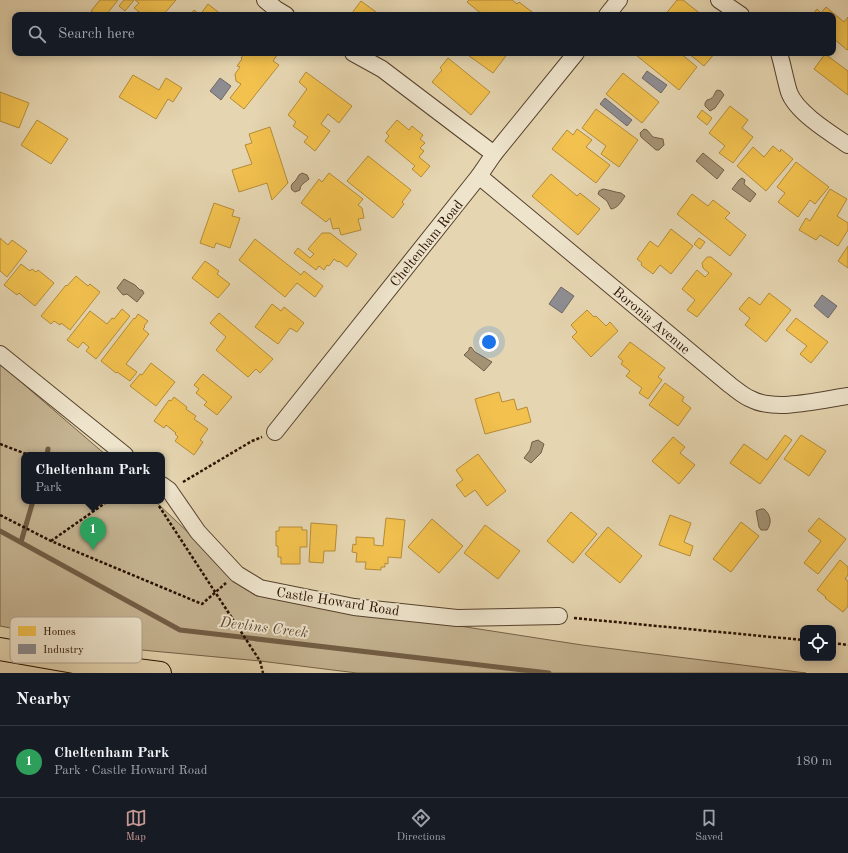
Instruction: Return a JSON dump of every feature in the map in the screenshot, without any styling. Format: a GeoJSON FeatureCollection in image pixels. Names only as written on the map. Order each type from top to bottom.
{"type":"FeatureCollection","features":[{"type":"Feature","properties":{"kind":"highway"},"geometry":{"type":"LineString","coordinates":[[0,649],[10,651]]}},
{"type":"Feature","properties":{"kind":"highway"},"geometry":{"type":"LineString","coordinates":[[82,663],[160,673]]}},
{"type":"Feature","properties":{"kind":"street"},"geometry":{"type":"LineString","coordinates":[[265,0],[281,12]]}},
{"type":"Feature","properties":{"kind":"street"},"geometry":{"type":"LineString","coordinates":[[609,12],[619,0]]}},
{"type":"Feature","properties":{"kind":"street"},"geometry":{"type":"LineString","coordinates":[[719,0],[737,12]]}},
{"type":"Feature","properties":{"kind":"street"},"geometry":{"type":"LineString","coordinates":[[358,56],[382,69],[494,154]]}},
{"type":"Feature","properties":{"kind":"street","name":"Cheltenham Road"},"geometry":{"type":"LineString","coordinates":[[275,432],[479,176],[494,154],[574,56]]}},
{"type":"Feature","properties":{"kind":"street"},"geometry":{"type":"LineString","coordinates":[[780,56],[789,93],[799,108],[824,129],[848,145]]}},
{"type":"Feature","properties":{"kind":"street","name":"Boronia Avenue"},"geometry":{"type":"LineString","coordinates":[[479,176],[730,385],[751,399],[768,404],[790,405],[848,396]]}},
{"type":"Feature","properties":{"kind":"street"},"geometry":{"type":"LineString","coordinates":[[0,354],[121,452]]}},
{"type":"Feature","properties":{"kind":"street","name":"Castle Howard Road"},"geometry":{"type":"LineString","coordinates":[[165,488],[198,532],[237,574],[260,588],[354,607],[457,618],[559,616]]}},
{"type":"Feature","properties":{"kind":"path"},"geometry":{"type":"LineString","coordinates":[[165,488],[252,441]]}},
{"type":"Feature","properties":{"kind":"path"},"geometry":{"type":"LineString","coordinates":[[0,444],[21,452]]}},
{"type":"Feature","properties":{"kind":"path"},"geometry":{"type":"LineString","coordinates":[[51,541],[104,504]]}},
{"type":"Feature","properties":{"kind":"path"},"geometry":{"type":"LineString","coordinates":[[157,504],[260,662],[263,673]]}},
{"type":"Feature","properties":{"kind":"path"},"geometry":{"type":"LineString","coordinates":[[0,515],[51,541],[202,604],[237,574]]}},
{"type":"Feature","properties":{"kind":"path"},"geometry":{"type":"LineString","coordinates":[[559,616],[800,640]]}},
{"type":"Feature","properties":{"kind":"path"},"geometry":{"type":"LineString","coordinates":[[836,643],[848,645]]}},
{"type":"Feature","properties":{"kind":"shaded area"},"geometry":{"type":"Polygon","coordinates":[[[718,90],[724,95],[715,108],[710,111],[705,106],[705,103],[707,100],[712,98],[718,90]]]}},
{"type":"Feature","properties":{"kind":"shaded area"},"geometry":{"type":"Polygon","coordinates":[[[644,129],[647,130],[653,137],[663,139],[664,145],[659,150],[656,150],[641,137],[640,133],[644,129]]]}},
{"type":"Feature","properties":{"kind":"shaded area"},"geometry":{"type":"Polygon","coordinates":[[[703,153],[724,170],[717,179],[696,161],[703,153]]]}},
{"type":"Feature","properties":{"kind":"shaded area"},"geometry":{"type":"Polygon","coordinates":[[[302,173],[307,175],[309,179],[302,185],[300,190],[295,192],[292,190],[292,184],[302,173]]]}},
{"type":"Feature","properties":{"kind":"shaded area"},"geometry":{"type":"Polygon","coordinates":[[[742,178],[745,180],[744,184],[756,194],[750,202],[732,189],[742,178]]]}},
{"type":"Feature","properties":{"kind":"shaded area"},"geometry":{"type":"Polygon","coordinates":[[[603,189],[621,193],[625,196],[617,206],[611,209],[607,201],[598,194],[599,191],[603,189]]]}},
{"type":"Feature","properties":{"kind":"shaded area"},"geometry":{"type":"Polygon","coordinates":[[[124,279],[135,285],[144,293],[137,302],[127,294],[123,295],[117,288],[124,279]]]}},
{"type":"Feature","properties":{"kind":"shaded area"},"geometry":{"type":"Polygon","coordinates":[[[471,347],[475,352],[492,362],[484,371],[464,355],[471,347]]]}},
{"type":"Feature","properties":{"kind":"shaded area"},"geometry":{"type":"Polygon","coordinates":[[[0,364],[103,452],[21,452],[21,504],[158,504],[253,594],[582,645],[806,673],[357,673],[260,661],[142,650],[142,617],[10,617],[10,628],[0,626],[0,364]]]}},
{"type":"Feature","properties":{"kind":"shaded area"},"geometry":{"type":"Polygon","coordinates":[[[538,440],[544,444],[541,453],[531,463],[524,458],[530,450],[532,442],[538,440]]]}},
{"type":"Feature","properties":{"kind":"shaded area"},"geometry":{"type":"Polygon","coordinates":[[[761,509],[766,511],[770,519],[770,525],[767,530],[761,530],[759,527],[756,511],[761,509]]]}},
{"type":"Feature","properties":{"kind":"building: Homes"},"geometry":{"type":"Polygon","coordinates":[[[100,0],[118,0],[108,12],[91,11],[100,0]]]}},
{"type":"Feature","properties":{"kind":"building: Homes"},"geometry":{"type":"Polygon","coordinates":[[[124,0],[134,0],[125,11],[119,6],[124,0]]]}},
{"type":"Feature","properties":{"kind":"building: Homes"},"geometry":{"type":"Polygon","coordinates":[[[135,0],[176,0],[166,12],[139,12],[134,8],[139,3],[135,0]]]}},
{"type":"Feature","properties":{"kind":"building: Homes"},"geometry":{"type":"Polygon","coordinates":[[[469,0],[512,0],[517,4],[519,2],[532,12],[479,12],[467,2],[469,0]]]}},
{"type":"Feature","properties":{"kind":"building: Homes"},"geometry":{"type":"Polygon","coordinates":[[[677,0],[683,0],[698,12],[667,12],[677,0]]]}},
{"type":"Feature","properties":{"kind":"building: Homes"},"geometry":{"type":"Polygon","coordinates":[[[361,1],[376,12],[353,12],[361,1]]]}},
{"type":"Feature","properties":{"kind":"building: Homes"},"geometry":{"type":"Polygon","coordinates":[[[208,4],[218,12],[202,12],[208,4]]]}},
{"type":"Feature","properties":{"kind":"building: Homes"},"geometry":{"type":"Polygon","coordinates":[[[826,7],[832,12],[822,12],[826,7]]]}},
{"type":"Feature","properties":{"kind":"building: Homes"},"geometry":{"type":"Polygon","coordinates":[[[836,15],[844,22],[848,17],[847,50],[836,41],[836,15]]]}},
{"type":"Feature","properties":{"kind":"building: Homes"},"geometry":{"type":"Polygon","coordinates":[[[243,56],[276,56],[273,61],[279,65],[244,109],[230,98],[241,84],[236,81],[235,74],[240,67],[237,66],[242,59],[243,56]]]}},
{"type":"Feature","properties":{"kind":"building: Homes"},"geometry":{"type":"Polygon","coordinates":[[[469,56],[506,56],[493,73],[469,56]]]}},
{"type":"Feature","properties":{"kind":"building: Homes"},"geometry":{"type":"Polygon","coordinates":[[[637,56],[684,56],[697,67],[679,90],[637,56]]]}},
{"type":"Feature","properties":{"kind":"building: Homes"},"geometry":{"type":"Polygon","coordinates":[[[692,56],[712,56],[704,66],[692,56]]]}},
{"type":"Feature","properties":{"kind":"building: Homes"},"geometry":{"type":"Polygon","coordinates":[[[824,56],[828,56],[848,71],[848,95],[814,69],[824,56]]]}},
{"type":"Feature","properties":{"kind":"building: Homes"},"geometry":{"type":"Polygon","coordinates":[[[448,58],[490,92],[471,115],[432,82],[442,70],[440,68],[448,58]]]}},
{"type":"Feature","properties":{"kind":"building: Homes"},"geometry":{"type":"Polygon","coordinates":[[[306,72],[352,106],[339,123],[328,114],[321,124],[330,131],[315,151],[304,142],[308,137],[293,126],[296,122],[288,115],[307,89],[299,82],[306,72]]]}},
{"type":"Feature","properties":{"kind":"building: Homes"},"geometry":{"type":"Polygon","coordinates":[[[623,73],[659,102],[642,123],[606,94],[623,73]]]}},
{"type":"Feature","properties":{"kind":"building: Homes"},"geometry":{"type":"Polygon","coordinates":[[[133,75],[159,90],[166,78],[182,88],[173,102],[168,99],[156,119],[119,97],[133,75]]]}},
{"type":"Feature","properties":{"kind":"building: Homes"},"geometry":{"type":"Polygon","coordinates":[[[0,92],[29,103],[19,128],[0,121],[0,92]]]}},
{"type":"Feature","properties":{"kind":"building: Homes"},"geometry":{"type":"Polygon","coordinates":[[[730,106],[748,120],[742,128],[753,137],[733,163],[719,153],[725,146],[709,133],[730,106]]]}},
{"type":"Feature","properties":{"kind":"building: Homes"},"geometry":{"type":"Polygon","coordinates":[[[596,109],[638,140],[619,167],[601,154],[606,146],[582,128],[596,109]]]}},
{"type":"Feature","properties":{"kind":"building: Homes"},"geometry":{"type":"Polygon","coordinates":[[[702,110],[712,118],[707,125],[697,117],[702,110]]]}},
{"type":"Feature","properties":{"kind":"building: Homes"},"geometry":{"type":"Polygon","coordinates":[[[37,120],[68,139],[51,164],[21,145],[37,120]]]}},
{"type":"Feature","properties":{"kind":"building: Homes"},"geometry":{"type":"Polygon","coordinates":[[[397,120],[409,130],[412,126],[423,135],[420,139],[425,143],[420,148],[424,151],[419,157],[430,166],[421,177],[412,169],[415,166],[385,141],[389,136],[386,133],[397,120]]]}},
{"type":"Feature","properties":{"kind":"building: Homes"},"geometry":{"type":"Polygon","coordinates":[[[270,127],[288,183],[272,200],[267,183],[239,192],[232,170],[252,164],[245,145],[252,143],[249,134],[270,127]]]}},
{"type":"Feature","properties":{"kind":"building: Homes"},"geometry":{"type":"Polygon","coordinates":[[[577,129],[592,140],[586,147],[610,165],[596,183],[552,149],[567,130],[573,135],[577,129]]]}},
{"type":"Feature","properties":{"kind":"building: Homes"},"geometry":{"type":"Polygon","coordinates":[[[773,146],[780,152],[781,149],[793,159],[766,191],[737,166],[753,147],[764,157],[773,146]]]}},
{"type":"Feature","properties":{"kind":"building: Homes"},"geometry":{"type":"Polygon","coordinates":[[[368,156],[411,190],[402,202],[404,204],[393,218],[347,181],[368,156]]]}},
{"type":"Feature","properties":{"kind":"building: Homes"},"geometry":{"type":"Polygon","coordinates":[[[796,162],[829,187],[815,204],[810,200],[798,217],[778,202],[785,193],[777,187],[796,162]]]}},
{"type":"Feature","properties":{"kind":"building: Homes"},"geometry":{"type":"Polygon","coordinates":[[[329,173],[363,199],[358,205],[362,208],[364,218],[358,219],[361,230],[341,235],[339,228],[333,229],[330,218],[326,222],[301,203],[319,179],[322,182],[329,173]]]}},
{"type":"Feature","properties":{"kind":"building: Homes"},"geometry":{"type":"Polygon","coordinates":[[[551,174],[577,196],[580,193],[600,209],[578,235],[532,196],[551,174]]]}},
{"type":"Feature","properties":{"kind":"building: Homes"},"geometry":{"type":"Polygon","coordinates":[[[830,189],[847,199],[837,216],[848,223],[848,230],[838,246],[820,235],[816,240],[799,230],[806,218],[810,221],[830,189]]]}},
{"type":"Feature","properties":{"kind":"building: Homes"},"geometry":{"type":"Polygon","coordinates":[[[692,194],[708,206],[713,200],[730,213],[725,218],[746,235],[730,256],[677,214],[692,194]]]}},
{"type":"Feature","properties":{"kind":"building: Homes"},"geometry":{"type":"Polygon","coordinates":[[[214,203],[234,210],[232,216],[240,218],[230,248],[216,243],[214,248],[200,243],[214,203]]]}},
{"type":"Feature","properties":{"kind":"building: Homes"},"geometry":{"type":"Polygon","coordinates":[[[671,229],[693,246],[671,274],[660,265],[653,274],[641,265],[642,263],[637,259],[650,241],[658,247],[671,229]]]}},
{"type":"Feature","properties":{"kind":"building: Homes"},"geometry":{"type":"Polygon","coordinates":[[[322,233],[330,233],[357,254],[347,267],[334,259],[324,270],[319,266],[316,270],[294,253],[298,248],[310,258],[314,254],[308,249],[322,233]]]}},
{"type":"Feature","properties":{"kind":"building: Homes"},"geometry":{"type":"Polygon","coordinates":[[[0,238],[8,245],[12,240],[27,251],[7,277],[0,271],[0,238]]]}},
{"type":"Feature","properties":{"kind":"building: Homes"},"geometry":{"type":"Polygon","coordinates":[[[699,238],[705,242],[700,249],[694,244],[699,238]]]}},
{"type":"Feature","properties":{"kind":"building: Homes"},"geometry":{"type":"Polygon","coordinates":[[[255,239],[301,275],[304,271],[323,286],[315,297],[297,283],[285,297],[239,260],[255,239]]]}},
{"type":"Feature","properties":{"kind":"building: Homes"},"geometry":{"type":"Polygon","coordinates":[[[848,246],[848,268],[838,261],[848,246]]]}},
{"type":"Feature","properties":{"kind":"building: Homes"},"geometry":{"type":"Polygon","coordinates":[[[707,257],[711,257],[732,274],[697,317],[687,310],[695,300],[682,289],[697,270],[705,277],[709,273],[703,268],[702,263],[707,257]]]}},
{"type":"Feature","properties":{"kind":"building: Homes"},"geometry":{"type":"Polygon","coordinates":[[[205,261],[219,271],[217,274],[230,284],[218,298],[192,278],[205,261]]]}},
{"type":"Feature","properties":{"kind":"building: Homes"},"geometry":{"type":"Polygon","coordinates":[[[21,264],[30,271],[32,269],[36,272],[38,270],[54,283],[35,306],[19,293],[17,295],[4,285],[21,264]]]}},
{"type":"Feature","properties":{"kind":"building: Homes"},"geometry":{"type":"Polygon","coordinates":[[[76,276],[88,286],[90,284],[100,292],[70,330],[61,323],[60,325],[54,321],[51,324],[41,316],[66,285],[67,286],[76,276]]]}},
{"type":"Feature","properties":{"kind":"building: Homes"},"geometry":{"type":"Polygon","coordinates":[[[769,293],[791,310],[766,342],[745,325],[750,318],[739,309],[749,297],[760,305],[769,293]]]}},
{"type":"Feature","properties":{"kind":"building: Homes"},"geometry":{"type":"Polygon","coordinates":[[[272,304],[281,311],[284,307],[304,323],[297,332],[290,328],[278,344],[255,327],[272,304]]]}},
{"type":"Feature","properties":{"kind":"building: Homes"},"geometry":{"type":"Polygon","coordinates":[[[122,309],[130,316],[96,359],[86,351],[89,347],[83,342],[78,348],[67,340],[90,311],[107,324],[112,318],[114,319],[122,309]]]}},
{"type":"Feature","properties":{"kind":"building: Homes"},"geometry":{"type":"Polygon","coordinates":[[[587,310],[594,317],[596,316],[606,326],[610,322],[618,331],[591,357],[572,337],[577,332],[571,325],[587,310]]]}},
{"type":"Feature","properties":{"kind":"building: Homes"},"geometry":{"type":"Polygon","coordinates":[[[219,313],[273,359],[260,373],[256,369],[248,377],[216,350],[226,337],[210,323],[219,313]]]}},
{"type":"Feature","properties":{"kind":"building: Homes"},"geometry":{"type":"Polygon","coordinates":[[[138,314],[148,321],[143,329],[149,334],[126,364],[137,372],[130,381],[117,372],[116,373],[101,361],[138,314]]]}},
{"type":"Feature","properties":{"kind":"building: Homes"},"geometry":{"type":"Polygon","coordinates":[[[796,318],[828,342],[811,363],[800,354],[807,346],[786,330],[796,318]]]}},
{"type":"Feature","properties":{"kind":"building: Homes"},"geometry":{"type":"Polygon","coordinates":[[[630,342],[665,368],[658,377],[662,380],[648,399],[639,393],[642,388],[626,376],[630,371],[621,364],[623,361],[618,357],[630,342]]]}},
{"type":"Feature","properties":{"kind":"building: Homes"},"geometry":{"type":"Polygon","coordinates":[[[151,363],[175,382],[156,406],[130,386],[140,374],[142,375],[151,363]]]}},
{"type":"Feature","properties":{"kind":"building: Homes"},"geometry":{"type":"Polygon","coordinates":[[[203,374],[232,397],[217,415],[204,405],[207,402],[196,393],[199,389],[194,385],[203,374]]]}},
{"type":"Feature","properties":{"kind":"building: Homes"},"geometry":{"type":"Polygon","coordinates":[[[665,383],[684,397],[682,401],[691,408],[678,426],[649,405],[665,383]]]}},
{"type":"Feature","properties":{"kind":"building: Homes"},"geometry":{"type":"Polygon","coordinates":[[[499,392],[502,402],[514,399],[517,410],[527,407],[531,422],[485,434],[475,399],[499,392]]]}},
{"type":"Feature","properties":{"kind":"building: Homes"},"geometry":{"type":"Polygon","coordinates":[[[174,397],[187,407],[186,409],[196,416],[194,419],[208,429],[200,440],[203,442],[194,455],[175,441],[178,437],[175,434],[176,433],[166,425],[164,428],[154,421],[169,400],[171,401],[174,397]]]}},
{"type":"Feature","properties":{"kind":"building: Homes"},"geometry":{"type":"Polygon","coordinates":[[[785,435],[792,440],[760,484],[730,463],[744,444],[767,460],[785,435]]]}},
{"type":"Feature","properties":{"kind":"building: Homes"},"geometry":{"type":"Polygon","coordinates":[[[801,435],[826,451],[809,476],[784,459],[801,435]]]}},
{"type":"Feature","properties":{"kind":"building: Homes"},"geometry":{"type":"Polygon","coordinates":[[[673,437],[685,447],[680,453],[695,465],[679,484],[652,461],[673,437]]]}},
{"type":"Feature","properties":{"kind":"building: Homes"},"geometry":{"type":"Polygon","coordinates":[[[478,454],[506,491],[487,506],[475,490],[465,497],[456,485],[463,480],[456,470],[478,454]]]}},
{"type":"Feature","properties":{"kind":"building: Homes"},"geometry":{"type":"Polygon","coordinates":[[[571,512],[597,534],[573,563],[547,541],[571,512]]]}},
{"type":"Feature","properties":{"kind":"building: Homes"},"geometry":{"type":"Polygon","coordinates":[[[670,515],[691,523],[684,542],[693,546],[690,556],[659,545],[670,515]]]}},
{"type":"Feature","properties":{"kind":"building: Homes"},"geometry":{"type":"Polygon","coordinates":[[[386,518],[405,520],[401,558],[388,557],[388,564],[385,563],[385,567],[381,567],[381,570],[365,569],[366,562],[356,562],[357,553],[352,552],[353,544],[356,545],[356,537],[374,538],[374,545],[383,546],[386,518]]]}},
{"type":"Feature","properties":{"kind":"building: Homes"},"geometry":{"type":"Polygon","coordinates":[[[819,518],[846,539],[818,574],[804,563],[821,541],[808,531],[819,518]]]}},
{"type":"Feature","properties":{"kind":"building: Homes"},"geometry":{"type":"Polygon","coordinates":[[[432,519],[463,546],[439,573],[408,547],[432,519]]]}},
{"type":"Feature","properties":{"kind":"building: Homes"},"geometry":{"type":"Polygon","coordinates":[[[741,522],[759,536],[731,572],[713,559],[741,522]]]}},
{"type":"Feature","properties":{"kind":"building: Homes"},"geometry":{"type":"Polygon","coordinates":[[[311,523],[337,525],[335,551],[324,551],[323,563],[309,562],[311,523]]]}},
{"type":"Feature","properties":{"kind":"building: Homes"},"geometry":{"type":"Polygon","coordinates":[[[485,525],[520,551],[498,579],[464,553],[485,525]]]}},
{"type":"Feature","properties":{"kind":"building: Homes"},"geometry":{"type":"Polygon","coordinates":[[[279,527],[302,527],[302,530],[307,530],[307,547],[300,547],[300,564],[281,564],[281,557],[278,557],[278,546],[276,546],[276,531],[279,531],[279,527]]]}},
{"type":"Feature","properties":{"kind":"building: Homes"},"geometry":{"type":"Polygon","coordinates":[[[608,527],[642,556],[620,583],[585,554],[608,527]]]}},
{"type":"Feature","properties":{"kind":"building: Homes"},"geometry":{"type":"Polygon","coordinates":[[[840,560],[848,567],[848,575],[845,579],[848,581],[848,606],[843,612],[817,590],[840,560]]]}},
{"type":"Feature","properties":{"kind":"building: Industry"},"geometry":{"type":"Polygon","coordinates":[[[647,71],[667,85],[661,93],[642,78],[647,71]]]}},
{"type":"Feature","properties":{"kind":"building: Industry"},"geometry":{"type":"Polygon","coordinates":[[[220,78],[231,86],[221,100],[210,91],[220,78]]]}},
{"type":"Feature","properties":{"kind":"building: Industry"},"geometry":{"type":"Polygon","coordinates":[[[605,98],[632,120],[627,126],[600,104],[605,98]]]}},
{"type":"Feature","properties":{"kind":"building: Industry"},"geometry":{"type":"Polygon","coordinates":[[[561,287],[574,296],[562,313],[549,304],[561,287]]]}},
{"type":"Feature","properties":{"kind":"building: Industry"},"geometry":{"type":"Polygon","coordinates":[[[822,295],[837,306],[828,318],[814,306],[822,295]]]}},
{"type":"Feature","properties":{"kind":"waterway"},"geometry":{"type":"LineString","coordinates":[[21,542],[32,504]]}},
{"type":"Feature","properties":{"kind":"waterway","name":"Devlins Creek"},"geometry":{"type":"LineString","coordinates":[[0,531],[180,630],[549,673]]}},
{"type":"Feature","properties":{"kind":"place","name":"Cheltenham Park"},"geometry":{"type":"Point","coordinates":[93,550]}}]}
